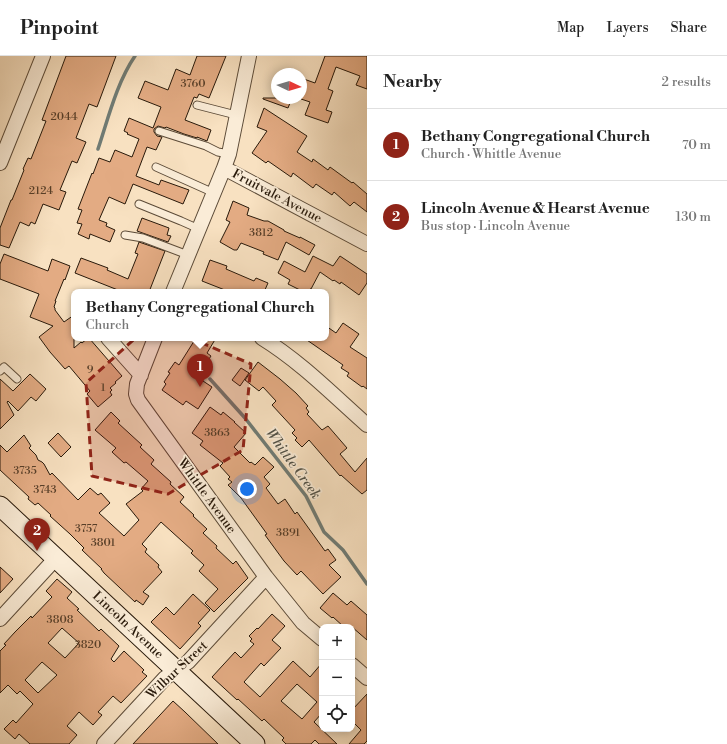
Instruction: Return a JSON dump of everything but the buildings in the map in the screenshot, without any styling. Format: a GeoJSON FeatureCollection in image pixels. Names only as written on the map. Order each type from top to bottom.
{"type":"FeatureCollection","features":[{"type":"Feature","properties":{"kind":"main road","name":"Lincoln Avenue"},"geometry":{"type":"LineString","coordinates":[[0,506],[255,744]]}},
{"type":"Feature","properties":{"kind":"street"},"geometry":{"type":"LineString","coordinates":[[0,163],[43,56]]}},
{"type":"Feature","properties":{"kind":"street","name":"Fruitvale Avenue"},"geometry":{"type":"LineString","coordinates":[[249,56],[229,154],[224,168],[367,244]]}},
{"type":"Feature","properties":{"kind":"street"},"geometry":{"type":"LineString","coordinates":[[174,289],[224,168]]}},
{"type":"Feature","properties":{"kind":"street"},"geometry":{"type":"LineString","coordinates":[[111,341],[141,375]]}},
{"type":"Feature","properties":{"kind":"street","name":"Whittle Avenue"},"geometry":{"type":"LineString","coordinates":[[154,341],[136,389],[138,400],[266,577],[303,623],[319,636]]}},
{"type":"Feature","properties":{"kind":"street"},"geometry":{"type":"LineString","coordinates":[[266,341],[294,360],[367,425]]}},
{"type":"Feature","properties":{"kind":"street"},"geometry":{"type":"LineString","coordinates":[[0,619],[56,558]]}},
{"type":"Feature","properties":{"kind":"street","name":"Wilbur Street"},"geometry":{"type":"LineString","coordinates":[[104,744],[166,678],[188,662],[266,577]]}},
{"type":"Feature","properties":{"kind":"street"},"geometry":{"type":"LineString","coordinates":[[355,668],[367,678]]}},
{"type":"Feature","properties":{"kind":"lane"},"geometry":{"type":"LineString","coordinates":[[197,105],[236,115]]}},
{"type":"Feature","properties":{"kind":"lane"},"geometry":{"type":"LineString","coordinates":[[159,131],[206,146],[218,152],[229,154]]}},
{"type":"Feature","properties":{"kind":"lane"},"geometry":{"type":"LineString","coordinates":[[156,167],[214,193]]}},
{"type":"Feature","properties":{"kind":"lane"},"geometry":{"type":"LineString","coordinates":[[139,204],[199,229]]}},
{"type":"Feature","properties":{"kind":"lane"},"geometry":{"type":"LineString","coordinates":[[125,235],[143,238],[188,255]]}},
{"type":"Feature","properties":{"kind":"lane"},"geometry":{"type":"LineString","coordinates":[[0,371],[4,367],[17,379]]}},
{"type":"Feature","properties":{"kind":"highlighted area"},"geometry":{"type":"Polygon","coordinates":[[[153,322],[251,364],[243,450],[168,494],[92,476],[86,383],[153,322]]]}},
{"type":"Feature","properties":{"kind":"waterway","name":"Whittle Creek"},"geometry":{"type":"LineString","coordinates":[[98,149],[118,89],[135,56]]}},
{"type":"Feature","properties":{"kind":"waterway","name":"Whittle Creek"},"geometry":{"type":"LineString","coordinates":[[210,379],[245,418],[306,496],[324,532],[343,550],[367,584]]}},
{"type":"Feature","properties":{"kind":"place","name":"Bethany Congregational Church"},"geometry":{"type":"Point","coordinates":[200,387]}},
{"type":"Feature","properties":{"kind":"place","name":"Lincoln Avenue & Hearst Avenue"},"geometry":{"type":"Point","coordinates":[37,551]}}]}
